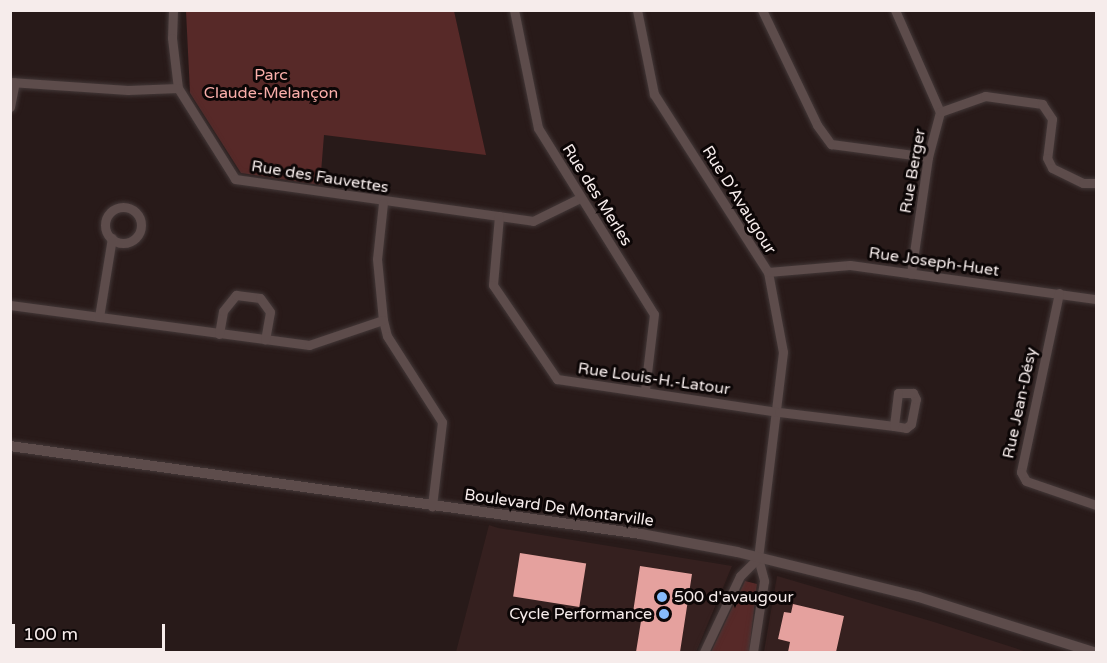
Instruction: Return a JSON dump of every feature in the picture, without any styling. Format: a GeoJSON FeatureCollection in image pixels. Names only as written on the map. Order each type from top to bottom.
{"type":"FeatureCollection","features":[{"type":"Feature","properties":{"kind":"street","name":"Rue des Fauvettes"},"geometry":{"type":"LineString","coordinates":[[173,10],[172,38],[178,88],[235,179],[383,203],[533,221],[580,198]]}},
{"type":"Feature","properties":{"kind":"street","name":"Rue des Merles"},"geometry":{"type":"LineString","coordinates":[[514,10],[538,129],[654,314],[645,390]]}},
{"type":"Feature","properties":{"kind":"street"},"geometry":{"type":"LineString","coordinates":[[762,10],[817,125],[831,144],[928,157]]}},
{"type":"Feature","properties":{"kind":"street","name":"Rue Berger"},"geometry":{"type":"LineString","coordinates":[[895,10],[940,112],[928,157],[911,274]]}},
{"type":"Feature","properties":{"kind":"street","name":"Rue D'Avaugour"},"geometry":{"type":"LineString","coordinates":[[639,11],[654,94],[768,272],[783,352],[778,412],[758,558],[764,581],[753,652]]}},
{"type":"Feature","properties":{"kind":"street"},"geometry":{"type":"LineString","coordinates":[[10,107],[13,82],[128,90],[178,88]]}},
{"type":"Feature","properties":{"kind":"street"},"geometry":{"type":"LineString","coordinates":[[940,112],[985,96],[1042,105],[1052,119],[1047,158],[1052,168],[1083,183],[1096,183]]}},
{"type":"Feature","properties":{"kind":"street"},"geometry":{"type":"LineString","coordinates":[[383,203],[377,259],[382,320],[387,336],[442,422],[432,506]]}},
{"type":"Feature","properties":{"kind":"street","name":"Rue Louis-H.-Latour"},"geometry":{"type":"LineString","coordinates":[[500,216],[493,285],[557,379],[645,390],[778,412],[894,426]]}},
{"type":"Feature","properties":{"kind":"street"},"geometry":{"type":"LineString","coordinates":[[99,317],[112,238]]}},
{"type":"Feature","properties":{"kind":"street","name":"Rue Joseph-Huet"},"geometry":{"type":"LineString","coordinates":[[768,272],[849,265],[1096,299]]}},
{"type":"Feature","properties":{"kind":"street","name":"Rue Jean-Désy"},"geometry":{"type":"LineString","coordinates":[[1059,293],[1021,472],[1026,482],[1096,505]]}},
{"type":"Feature","properties":{"kind":"street"},"geometry":{"type":"LineString","coordinates":[[219,334],[223,311],[236,295],[260,298],[270,312],[265,340]]}},
{"type":"Feature","properties":{"kind":"street"},"geometry":{"type":"LineString","coordinates":[[10,305],[309,345],[382,320]]}},
{"type":"Feature","properties":{"kind":"street","name":"Boulevard De Montarville"},"geometry":{"type":"LineString","coordinates":[[10,446],[641,534],[758,558],[919,597],[1093,652]]}},
{"type":"Feature","properties":{"kind":"street"},"geometry":{"type":"LineString","coordinates":[[704,652],[740,576],[758,558]]}},
{"type":"Feature","properties":{"kind":"shaded area"},"geometry":{"type":"Polygon","coordinates":[[[489,525],[732,566],[696,652],[456,652],[489,525]]]}},
{"type":"Feature","properties":{"kind":"shaded area"},"geometry":{"type":"Polygon","coordinates":[[[777,576],[934,622],[1027,652],[764,652],[777,576]]]}},
{"type":"Feature","properties":{"kind":"green space","name":"Parc Claude-Melançon"},"geometry":{"type":"Polygon","coordinates":[[[186,11],[454,11],[486,155],[324,135],[320,185],[241,173],[190,93],[186,11]]]}},
{"type":"Feature","properties":{"kind":"green space"},"geometry":{"type":"Polygon","coordinates":[[[745,581],[757,584],[749,652],[711,652],[745,581]]]}},
{"type":"Feature","properties":{"kind":"building"},"geometry":{"type":"Polygon","coordinates":[[[520,553],[586,563],[579,607],[513,596],[520,553]]]}},
{"type":"Feature","properties":{"kind":"building","name":"500 d'avaugour"},"geometry":{"type":"Polygon","coordinates":[[[640,566],[692,574],[680,652],[636,652],[641,621],[632,619],[640,566]]]}},
{"type":"Feature","properties":{"kind":"building"},"geometry":{"type":"Polygon","coordinates":[[[793,604],[844,616],[836,652],[788,652],[790,642],[778,639],[784,612],[791,613],[793,604]]]}},
{"type":"Feature","properties":{"kind":"place","name":"500 d'avaugour"},"geometry":{"type":"Point","coordinates":[662,597]}},
{"type":"Feature","properties":{"kind":"place","name":"Cycle Performance"},"geometry":{"type":"Point","coordinates":[664,614]}}]}
